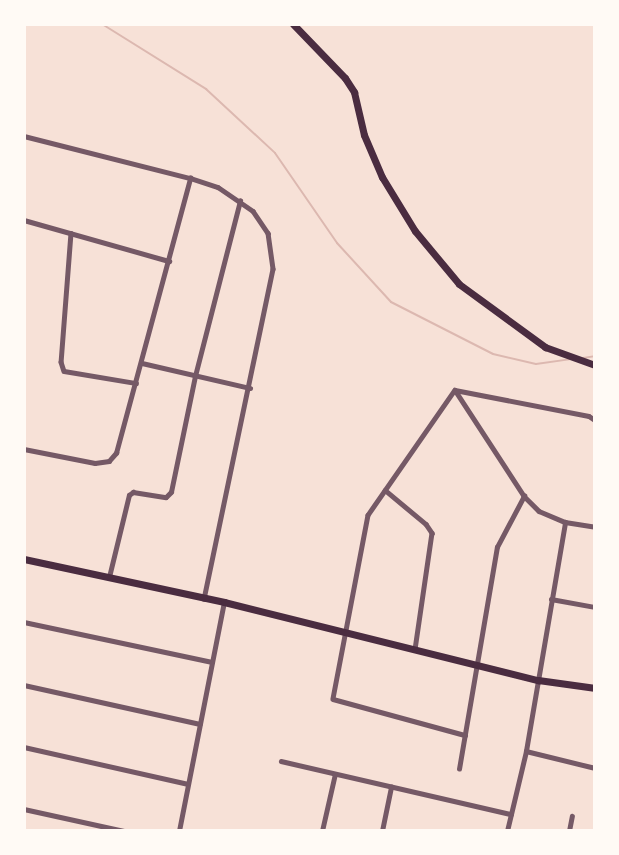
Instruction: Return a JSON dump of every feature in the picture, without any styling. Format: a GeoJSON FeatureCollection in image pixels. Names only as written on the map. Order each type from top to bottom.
{"type":"FeatureCollection","features":[{"type":"Feature","properties":{"kind":"main road"},"geometry":{"type":"LineString","coordinates":[[293,24],[345,78],[354,92],[364,135],[382,177],[415,231],[459,284],[545,347],[595,364]]}},
{"type":"Feature","properties":{"kind":"main road"},"geometry":{"type":"LineString","coordinates":[[24,559],[224,602],[538,680],[595,688]]}},
{"type":"Feature","properties":{"kind":"street"},"geometry":{"type":"LineString","coordinates":[[24,136],[218,187],[253,212],[268,233],[273,268],[250,388],[204,598]]}},
{"type":"Feature","properties":{"kind":"street"},"geometry":{"type":"LineString","coordinates":[[24,449],[95,462],[109,461],[116,453],[190,178]]}},
{"type":"Feature","properties":{"kind":"street"},"geometry":{"type":"LineString","coordinates":[[109,577],[129,495],[133,492],[166,497],[171,492],[195,376],[240,201]]}},
{"type":"Feature","properties":{"kind":"street"},"geometry":{"type":"LineString","coordinates":[[24,220],[169,261]]}},
{"type":"Feature","properties":{"kind":"street"},"geometry":{"type":"LineString","coordinates":[[71,233],[61,362],[64,371],[136,383]]}},
{"type":"Feature","properties":{"kind":"street"},"geometry":{"type":"LineString","coordinates":[[142,363],[250,388]]}},
{"type":"Feature","properties":{"kind":"street"},"geometry":{"type":"LineString","coordinates":[[455,390],[589,416],[595,420]]}},
{"type":"Feature","properties":{"kind":"street"},"geometry":{"type":"LineString","coordinates":[[455,390],[368,514],[333,699],[465,735]]}},
{"type":"Feature","properties":{"kind":"street"},"geometry":{"type":"LineString","coordinates":[[455,390],[524,496],[539,511],[565,522],[595,527]]}},
{"type":"Feature","properties":{"kind":"street"},"geometry":{"type":"LineString","coordinates":[[385,490],[426,524],[432,533],[415,650]]}},
{"type":"Feature","properties":{"kind":"street"},"geometry":{"type":"LineString","coordinates":[[459,769],[497,547],[524,496]]}},
{"type":"Feature","properties":{"kind":"street"},"geometry":{"type":"LineString","coordinates":[[507,831],[526,751],[565,522]]}},
{"type":"Feature","properties":{"kind":"street"},"geometry":{"type":"LineString","coordinates":[[551,599],[595,607]]}},
{"type":"Feature","properties":{"kind":"street"},"geometry":{"type":"LineString","coordinates":[[179,831],[224,602]]}},
{"type":"Feature","properties":{"kind":"street"},"geometry":{"type":"LineString","coordinates":[[24,622],[212,662]]}},
{"type":"Feature","properties":{"kind":"street"},"geometry":{"type":"LineString","coordinates":[[24,685],[200,724]]}},
{"type":"Feature","properties":{"kind":"street"},"geometry":{"type":"LineString","coordinates":[[24,747],[188,784]]}},
{"type":"Feature","properties":{"kind":"street"},"geometry":{"type":"LineString","coordinates":[[526,751],[595,768]]}},
{"type":"Feature","properties":{"kind":"street"},"geometry":{"type":"LineString","coordinates":[[281,761],[511,814]]}},
{"type":"Feature","properties":{"kind":"street"},"geometry":{"type":"LineString","coordinates":[[322,831],[335,774]]}},
{"type":"Feature","properties":{"kind":"street"},"geometry":{"type":"LineString","coordinates":[[382,831],[391,787]]}},
{"type":"Feature","properties":{"kind":"street"},"geometry":{"type":"LineString","coordinates":[[24,809],[123,831]]}},
{"type":"Feature","properties":{"kind":"street"},"geometry":{"type":"LineString","coordinates":[[569,831],[572,816]]}},
{"type":"Feature","properties":{"kind":"waterway"},"geometry":{"type":"LineString","coordinates":[[102,24],[206,89],[275,153],[337,243],[391,302],[493,354],[536,364],[571,359]]}},
{"type":"Feature","properties":{"kind":"waterway"},"geometry":{"type":"LineString","coordinates":[[583,358],[595,356]]}}]}
